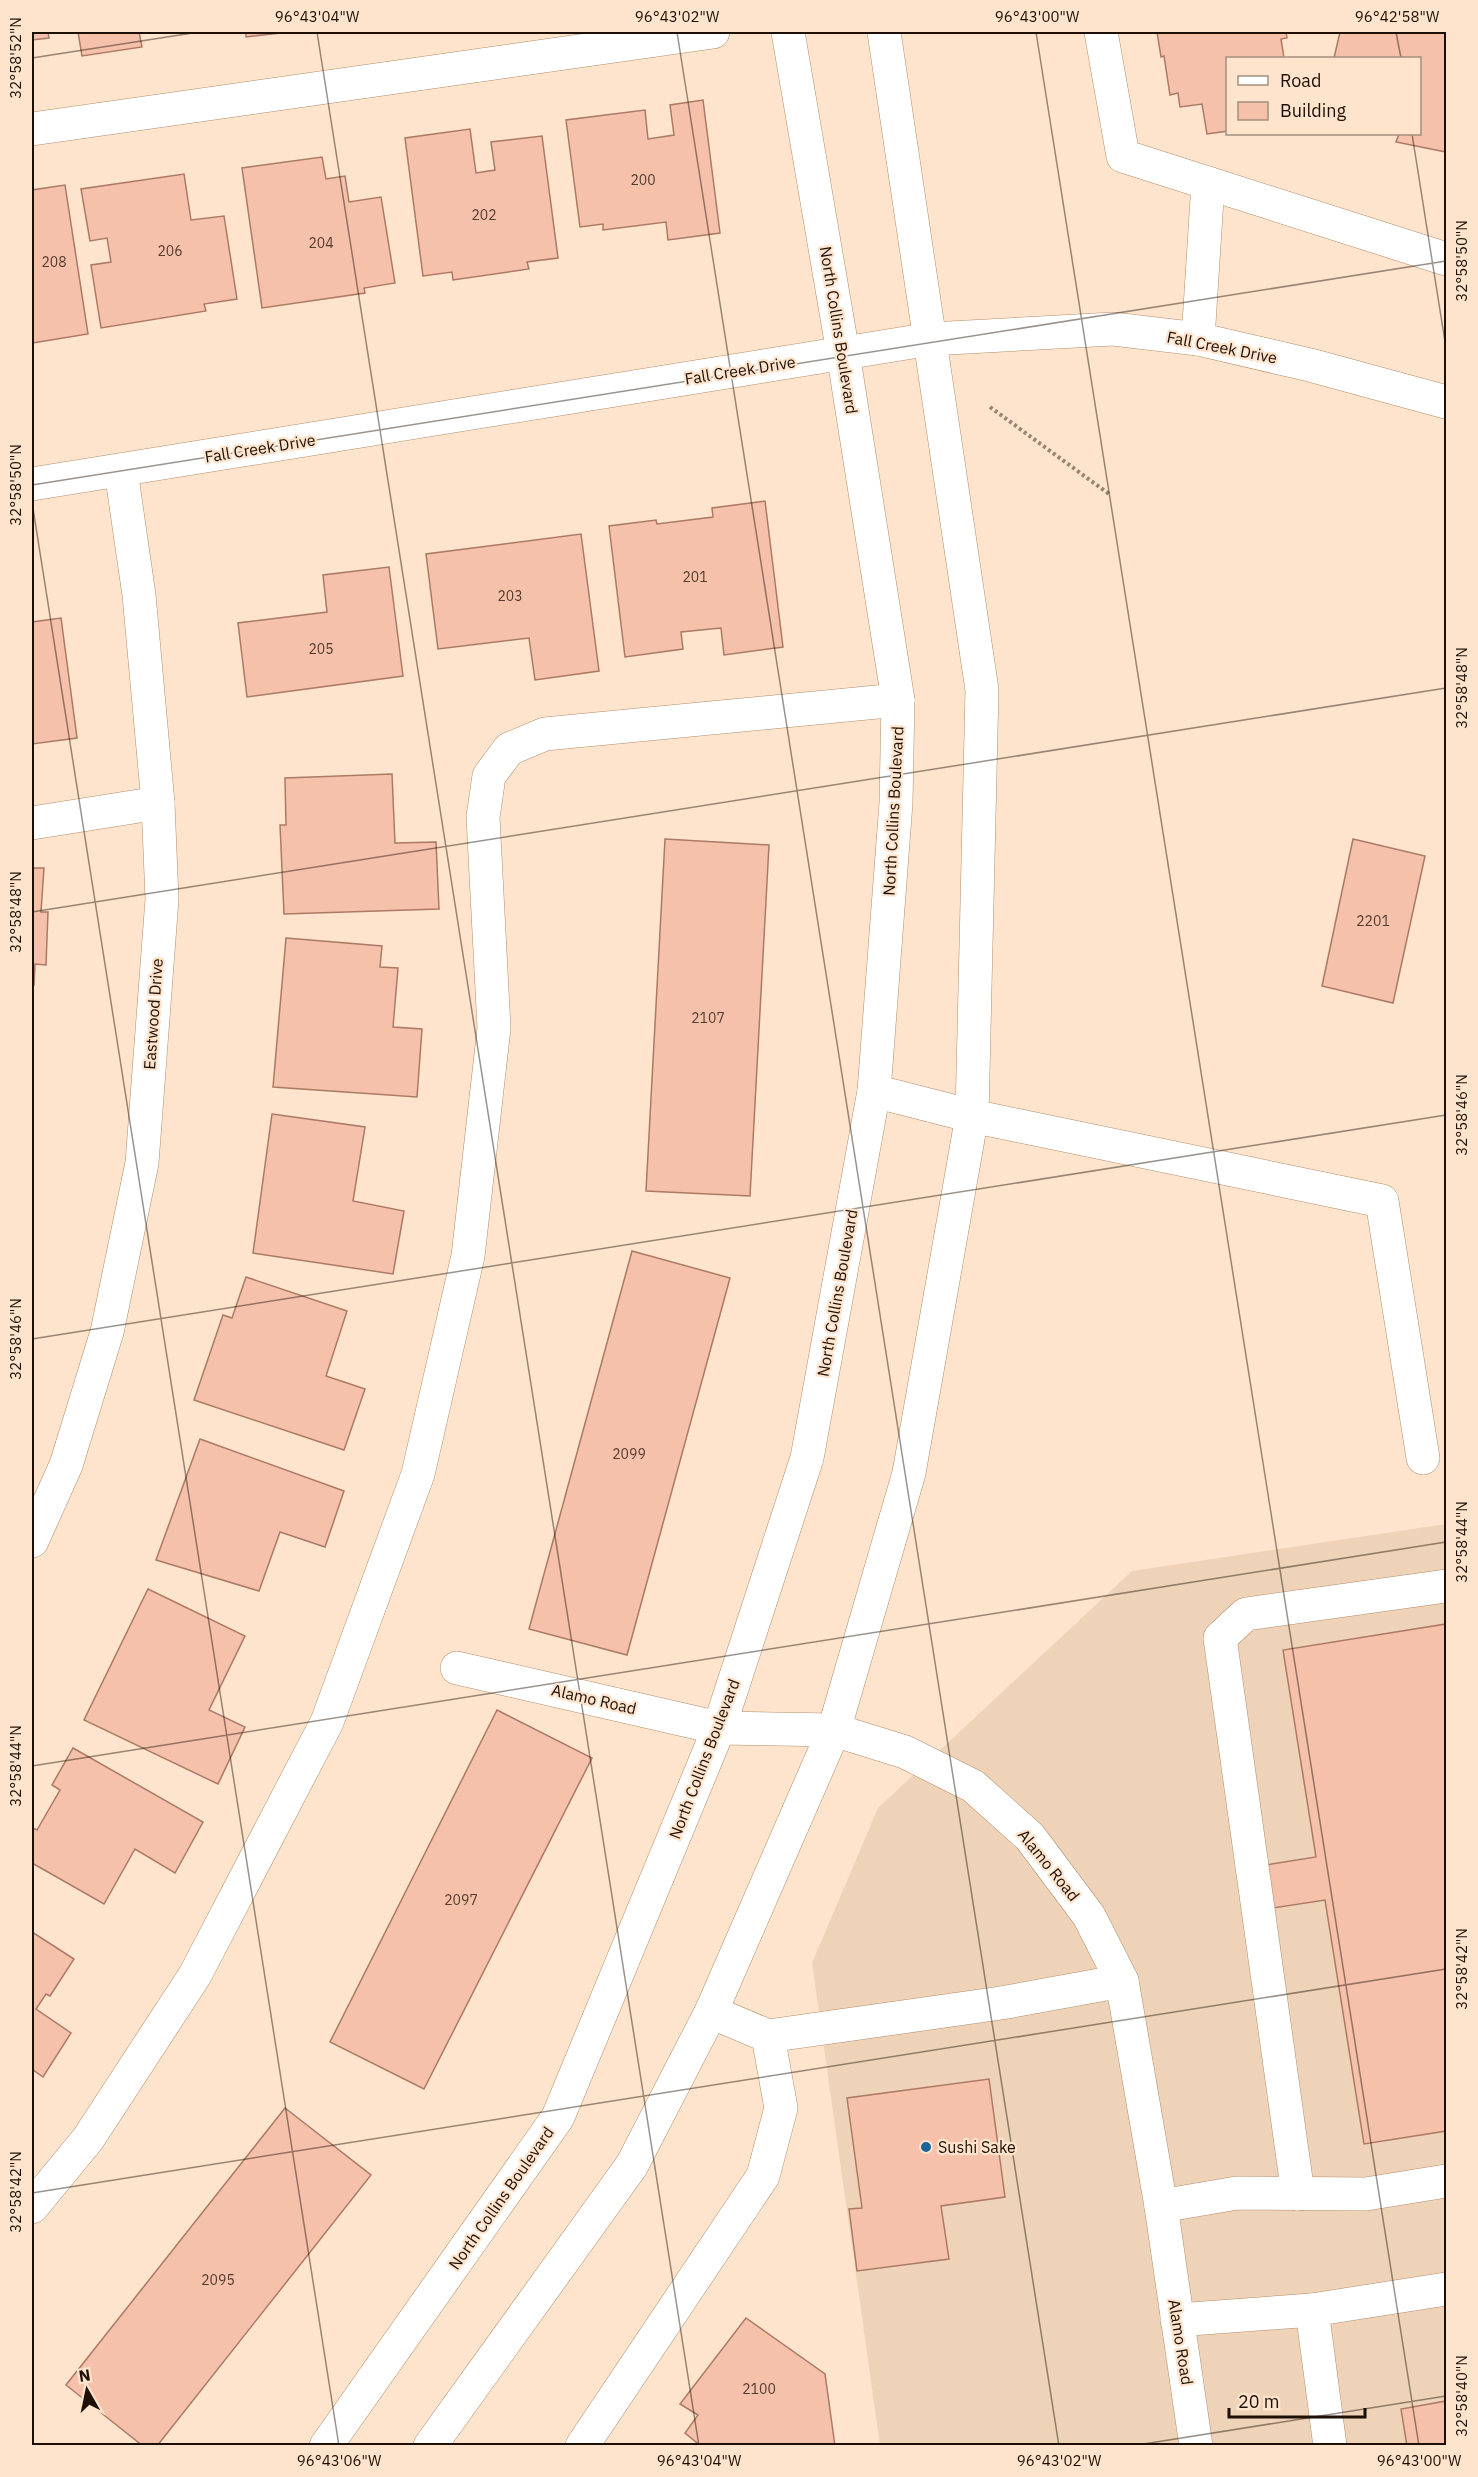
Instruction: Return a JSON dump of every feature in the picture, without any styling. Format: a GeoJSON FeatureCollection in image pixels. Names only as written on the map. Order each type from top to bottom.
{"type":"FeatureCollection","features":[{"type":"Feature","properties":{"kind":"main road"},"geometry":{"type":"LineString","coordinates":[[32,129],[713,32]]}},
{"type":"Feature","properties":{"kind":"main road","name":"North Collins Boulevard"},"geometry":{"type":"LineString","coordinates":[[326,2445],[558,2117],[719,1728],[807,1458],[874,1091],[896,803],[898,700],[843,353],[788,32]]}},
{"type":"Feature","properties":{"kind":"main road"},"geometry":{"type":"LineString","coordinates":[[430,2445],[632,2166],[711,2012],[834,1730],[909,1473],[972,1116],[982,690],[884,32]]}},
{"type":"Feature","properties":{"kind":"main road"},"geometry":{"type":"LineString","coordinates":[[1101,32],[1123,156],[1446,259]]}},
{"type":"Feature","properties":{"kind":"main road"},"geometry":{"type":"LineString","coordinates":[[1198,339],[1208,183]]}},
{"type":"Feature","properties":{"kind":"main road","name":"Fall Creek Drive"},"geometry":{"type":"LineString","coordinates":[[32,484],[931,339],[1113,330],[1198,339],[1310,365],[1446,402]]}},
{"type":"Feature","properties":{"kind":"main road","name":"Eastwood Drive"},"geometry":{"type":"LineString","coordinates":[[32,1541],[66,1465],[107,1332],[142,1163],[162,899],[158,803],[139,595],[121,471]]}},
{"type":"Feature","properties":{"kind":"main road"},"geometry":{"type":"LineString","coordinates":[[32,2207],[88,2139],[195,1975],[327,1722],[418,1474],[468,1256],[494,1028],[483,817],[489,776],[509,749],[544,734],[898,700]]}},
{"type":"Feature","properties":{"kind":"main road"},"geometry":{"type":"LineString","coordinates":[[32,823],[158,803]]}},
{"type":"Feature","properties":{"kind":"main road"},"geometry":{"type":"LineString","coordinates":[[874,1091],[972,1116],[1382,1201],[1424,1458]]}},
{"type":"Feature","properties":{"kind":"main road"},"geometry":{"type":"LineString","coordinates":[[1298,2194],[1220,1638],[1246,1614],[1446,1586]]}},
{"type":"Feature","properties":{"kind":"main road","name":"Alamo Road"},"geometry":{"type":"LineString","coordinates":[[457,1668],[719,1728],[834,1730],[905,1752],[973,1786],[1030,1837],[1089,1916],[1122,1981],[1161,2206],[1196,2445]]}},
{"type":"Feature","properties":{"kind":"main road"},"geometry":{"type":"LineString","coordinates":[[711,2012],[768,2036],[1001,2003],[1122,1981]]}},
{"type":"Feature","properties":{"kind":"main road"},"geometry":{"type":"LineString","coordinates":[[582,2445],[763,2176],[781,2108],[768,2036]]}},
{"type":"Feature","properties":{"kind":"main road"},"geometry":{"type":"LineString","coordinates":[[1161,2206],[1238,2193],[1366,2194],[1446,2181]]}},
{"type":"Feature","properties":{"kind":"main road"},"geometry":{"type":"LineString","coordinates":[[1177,2320],[1312,2310],[1446,2289]]}},
{"type":"Feature","properties":{"kind":"main road"},"geometry":{"type":"LineString","coordinates":[[1312,2310],[1330,2445]]}},
{"type":"Feature","properties":{"kind":"path"},"geometry":{"type":"LineString","coordinates":[[990,407],[1109,494]]}},
{"type":"Feature","properties":{"kind":"shaded area"},"geometry":{"type":"Polygon","coordinates":[[[1446,1524],[1446,2445],[880,2445],[812,1963],[878,1808],[1132,1571],[1446,1524]]]}},
{"type":"Feature","properties":{"kind":"building"},"geometry":{"type":"Polygon","coordinates":[[[32,32],[48,32],[49,38],[32,40],[32,32]]]}},
{"type":"Feature","properties":{"kind":"building"},"geometry":{"type":"Polygon","coordinates":[[[78,32],[139,32],[142,47],[82,56],[78,32]]]}},
{"type":"Feature","properties":{"kind":"building"},"geometry":{"type":"Polygon","coordinates":[[[246,32],[290,32],[246,37],[246,32]]]}},
{"type":"Feature","properties":{"kind":"building"},"geometry":{"type":"Polygon","coordinates":[[[1157,32],[1286,32],[1287,38],[1281,39],[1284,57],[1226,57],[1226,131],[1207,134],[1202,104],[1180,107],[1178,93],[1170,95],[1164,56],[1161,57],[1157,32]]]}},
{"type":"Feature","properties":{"kind":"building"},"geometry":{"type":"Polygon","coordinates":[[[1340,32],[1446,32],[1446,152],[1396,142],[1399,135],[1421,135],[1421,57],[1334,57],[1340,32]]]}},
{"type":"Feature","properties":{"kind":"building"},"geometry":{"type":"Polygon","coordinates":[[[703,100],[720,233],[668,240],[666,222],[603,230],[603,224],[580,227],[566,120],[645,110],[648,139],[674,135],[670,105],[703,100]]]}},
{"type":"Feature","properties":{"kind":"building"},"geometry":{"type":"Polygon","coordinates":[[[470,129],[476,173],[495,170],[491,142],[542,136],[558,258],[527,262],[529,269],[453,280],[452,272],[423,276],[405,138],[470,129]]]}},
{"type":"Feature","properties":{"kind":"building"},"geometry":{"type":"Polygon","coordinates":[[[322,157],[326,179],[345,176],[349,202],[381,197],[395,283],[364,288],[365,293],[262,308],[242,168],[322,157]]]}},
{"type":"Feature","properties":{"kind":"building"},"geometry":{"type":"Polygon","coordinates":[[[184,174],[191,220],[224,216],[237,299],[204,304],[206,311],[101,328],[91,265],[111,262],[107,238],[90,241],[81,189],[184,174]]]}},
{"type":"Feature","properties":{"kind":"building"},"geometry":{"type":"Polygon","coordinates":[[[65,185],[88,334],[32,343],[32,190],[65,185]]]}},
{"type":"Feature","properties":{"kind":"building"},"geometry":{"type":"Polygon","coordinates":[[[765,501],[783,647],[724,655],[721,628],[681,632],[683,649],[625,657],[609,526],[656,520],[657,524],[713,517],[712,508],[765,501]]]}},
{"type":"Feature","properties":{"kind":"building"},"geometry":{"type":"Polygon","coordinates":[[[581,534],[599,671],[535,680],[529,638],[438,649],[426,554],[581,534]]]}},
{"type":"Feature","properties":{"kind":"building"},"geometry":{"type":"Polygon","coordinates":[[[389,567],[403,676],[247,697],[238,623],[327,612],[323,575],[389,567]]]}},
{"type":"Feature","properties":{"kind":"building"},"geometry":{"type":"Polygon","coordinates":[[[61,618],[77,738],[32,744],[32,622],[61,618]]]}},
{"type":"Feature","properties":{"kind":"building"},"geometry":{"type":"Polygon","coordinates":[[[392,774],[395,843],[436,842],[439,909],[284,914],[280,825],[286,825],[285,778],[392,774]]]}},
{"type":"Feature","properties":{"kind":"building"},"geometry":{"type":"Polygon","coordinates":[[[665,839],[769,845],[750,1196],[646,1191],[665,839]]]}},
{"type":"Feature","properties":{"kind":"building"},"geometry":{"type":"Polygon","coordinates":[[[1353,839],[1425,856],[1393,1003],[1322,986],[1353,839]]]}},
{"type":"Feature","properties":{"kind":"building"},"geometry":{"type":"Polygon","coordinates":[[[32,868],[44,868],[41,912],[48,912],[46,965],[35,964],[34,985],[32,985],[32,868]]]}},
{"type":"Feature","properties":{"kind":"building"},"geometry":{"type":"Polygon","coordinates":[[[286,938],[382,946],[380,967],[398,968],[393,1027],[422,1029],[417,1097],[273,1087],[286,938]]]}},
{"type":"Feature","properties":{"kind":"building"},"geometry":{"type":"Polygon","coordinates":[[[272,1114],[365,1127],[353,1201],[404,1211],[393,1274],[253,1253],[272,1114]]]}},
{"type":"Feature","properties":{"kind":"building"},"geometry":{"type":"Polygon","coordinates":[[[632,1251],[730,1278],[627,1655],[529,1629],[632,1251]]]}},
{"type":"Feature","properties":{"kind":"building"},"geometry":{"type":"Polygon","coordinates":[[[246,1277],[347,1311],[326,1376],[365,1389],[344,1450],[194,1400],[223,1315],[232,1318],[246,1277]]]}},
{"type":"Feature","properties":{"kind":"building"},"geometry":{"type":"Polygon","coordinates":[[[200,1439],[344,1491],[325,1547],[280,1532],[259,1591],[156,1560],[200,1439]]]}},
{"type":"Feature","properties":{"kind":"building"},"geometry":{"type":"Polygon","coordinates":[[[148,1589],[245,1636],[209,1710],[245,1727],[218,1784],[84,1720],[148,1589]]]}},
{"type":"Feature","properties":{"kind":"building"},"geometry":{"type":"Polygon","coordinates":[[[1446,1624],[1446,2131],[1364,2144],[1325,1900],[1273,1908],[1266,1865],[1316,1857],[1283,1650],[1446,1624]]]}},
{"type":"Feature","properties":{"kind":"building"},"geometry":{"type":"Polygon","coordinates":[[[497,1710],[592,1758],[424,2089],[330,2042],[497,1710]]]}},
{"type":"Feature","properties":{"kind":"building"},"geometry":{"type":"Polygon","coordinates":[[[73,1748],[203,1822],[175,1873],[135,1849],[104,1904],[32,1863],[32,1830],[33,1828],[37,1830],[60,1790],[52,1785],[73,1748]]]}},
{"type":"Feature","properties":{"kind":"building"},"geometry":{"type":"Polygon","coordinates":[[[32,1932],[74,1959],[50,1996],[46,1994],[36,2009],[71,2033],[43,2077],[32,2069],[32,1932]]]}},
{"type":"Feature","properties":{"kind":"building","name":"Sushi Sake"},"geometry":{"type":"Polygon","coordinates":[[[989,2079],[1005,2197],[941,2206],[949,2259],[857,2271],[849,2209],[862,2208],[847,2098],[989,2079]]]}},
{"type":"Feature","properties":{"kind":"building"},"geometry":{"type":"Polygon","coordinates":[[[285,2108],[371,2175],[157,2446],[143,2446],[66,2385],[285,2108]]]}},
{"type":"Feature","properties":{"kind":"building"},"geometry":{"type":"Polygon","coordinates":[[[746,2318],[825,2374],[835,2446],[701,2446],[685,2433],[698,2415],[680,2404],[746,2318]]]}},
{"type":"Feature","properties":{"kind":"building"},"geometry":{"type":"Polygon","coordinates":[[[1446,2401],[1446,2446],[1407,2446],[1401,2409],[1446,2401]]]}},
{"type":"Feature","properties":{"kind":"place","name":"Sushi Sake"},"geometry":{"type":"Point","coordinates":[926,2147]}}]}
